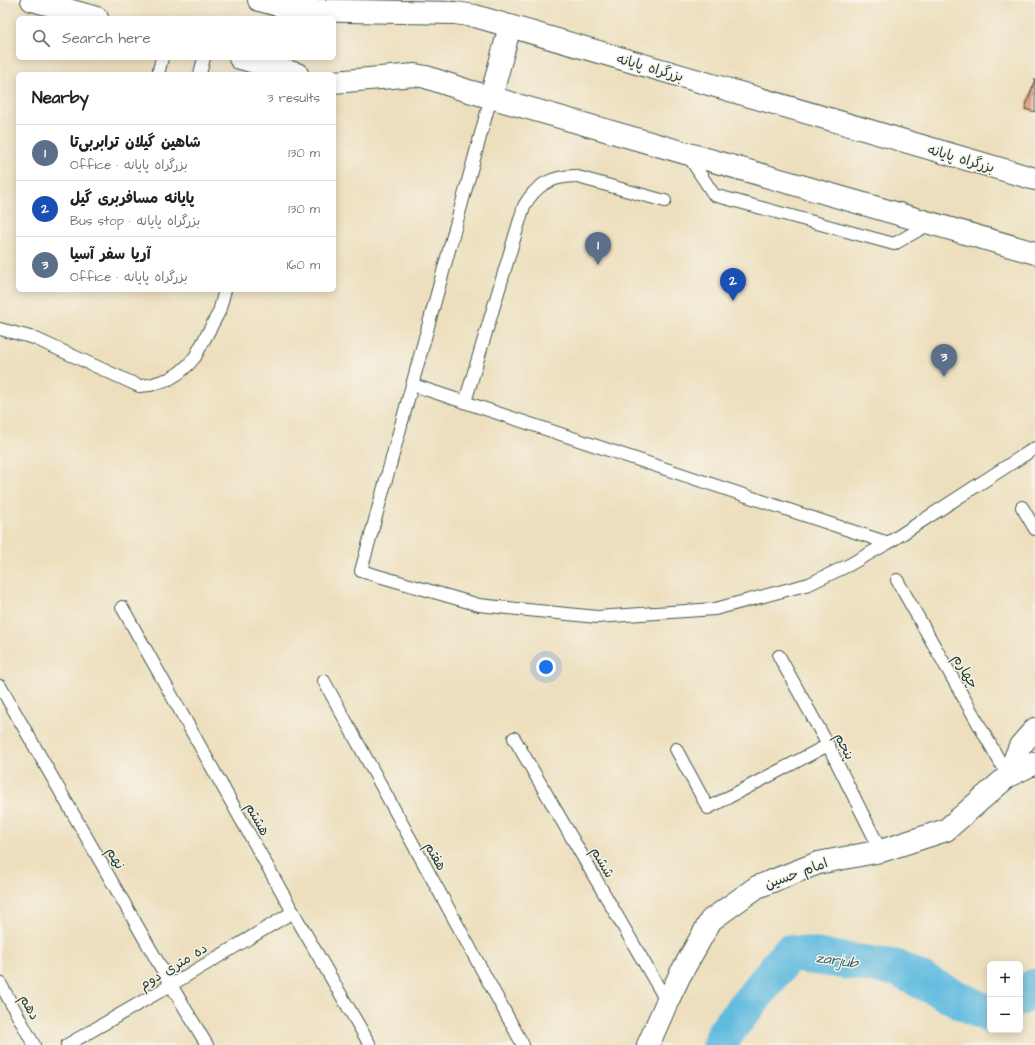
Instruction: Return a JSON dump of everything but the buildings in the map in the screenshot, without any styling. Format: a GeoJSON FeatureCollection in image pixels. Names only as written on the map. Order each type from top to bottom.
{"type":"FeatureCollection","features":[{"type":"Feature","properties":{"kind":"main road"},"geometry":{"type":"LineString","coordinates":[[32,0],[90,16]]}},
{"type":"Feature","properties":{"kind":"main road","name":"بزرگراه پایانه"},"geometry":{"type":"LineString","coordinates":[[259,0],[291,9],[311,5],[475,16],[1035,180]]}},
{"type":"Feature","properties":{"kind":"main road"},"geometry":{"type":"LineString","coordinates":[[491,97],[510,26]]}},
{"type":"Feature","properties":{"kind":"main road"},"geometry":{"type":"LineString","coordinates":[[246,60],[285,72]]}},
{"type":"Feature","properties":{"kind":"main road"},"geometry":{"type":"LineString","coordinates":[[336,82],[414,75],[426,77],[465,90],[1035,253]]}},
{"type":"Feature","properties":{"kind":"main road","name":"امام حسین"},"geometry":{"type":"LineString","coordinates":[[1008,776],[1020,746],[1035,729]]}},
{"type":"Feature","properties":{"kind":"main road","name":"امام حسین"},"geometry":{"type":"LineString","coordinates":[[648,1045],[680,975],[711,920],[757,887],[818,863],[881,851],[946,830],[1008,776],[1035,763]]}},
{"type":"Feature","properties":{"kind":"lane"},"geometry":{"type":"LineString","coordinates":[[158,72],[162,60]]}},
{"type":"Feature","properties":{"kind":"lane"},"geometry":{"type":"LineString","coordinates":[[200,72],[204,60]]}},
{"type":"Feature","properties":{"kind":"lane"},"geometry":{"type":"LineString","coordinates":[[491,97],[361,571],[479,605],[597,617],[715,609],[809,584],[849,565],[888,543],[1035,448]]}},
{"type":"Feature","properties":{"kind":"lane"},"geometry":{"type":"LineString","coordinates":[[686,153],[714,195],[894,244],[931,223]]}},
{"type":"Feature","properties":{"kind":"lane"},"geometry":{"type":"LineString","coordinates":[[465,402],[524,206],[535,190],[553,179],[563,176],[574,176],[665,201]]}},
{"type":"Feature","properties":{"kind":"lane"},"geometry":{"type":"LineString","coordinates":[[0,329],[34,338],[139,386],[150,386],[170,379],[188,366],[195,357],[219,312],[224,292]]}},
{"type":"Feature","properties":{"kind":"lane"},"geometry":{"type":"LineString","coordinates":[[413,385],[888,543]]}},
{"type":"Feature","properties":{"kind":"lane"},"geometry":{"type":"LineString","coordinates":[[1022,507],[1035,529]]}},
{"type":"Feature","properties":{"kind":"lane","name":"چهارم"},"geometry":{"type":"LineString","coordinates":[[897,580],[1008,776]]}},
{"type":"Feature","properties":{"kind":"lane","name":"هشتم"},"geometry":{"type":"LineString","coordinates":[[122,607],[293,912],[370,1045]]}},
{"type":"Feature","properties":{"kind":"lane","name":"پنجم"},"geometry":{"type":"LineString","coordinates":[[779,656],[828,745],[881,851]]}},
{"type":"Feature","properties":{"kind":"lane","name":"هفتم"},"geometry":{"type":"LineString","coordinates":[[324,681],[523,1045]]}},
{"type":"Feature","properties":{"kind":"lane","name":"نهم"},"geometry":{"type":"LineString","coordinates":[[0,686],[171,985],[207,1045]]}},
{"type":"Feature","properties":{"kind":"lane","name":"ششم"},"geometry":{"type":"LineString","coordinates":[[514,738],[667,1002]]}},
{"type":"Feature","properties":{"kind":"lane"},"geometry":{"type":"LineString","coordinates":[[676,749],[708,808],[828,745]]}},
{"type":"Feature","properties":{"kind":"lane","name":"ده متری دوم"},"geometry":{"type":"LineString","coordinates":[[67,1045],[293,912]]}},
{"type":"Feature","properties":{"kind":"lane","name":"دهم"},"geometry":{"type":"LineString","coordinates":[[0,983],[34,1045]]}},
{"type":"Feature","properties":{"kind":"waterway","name":"zarjub"},"geometry":{"type":"LineString","coordinates":[[720,1045],[725,1033],[789,953],[896,968],[987,1014]]}},
{"type":"Feature","properties":{"kind":"waterway","name":"zarjub"},"geometry":{"type":"LineString","coordinates":[[1023,995],[1035,987]]}},
{"type":"Feature","properties":{"kind":"place","name":"شاهین گیلان ترابربی‌تا"},"geometry":{"type":"Point","coordinates":[598,265]}},
{"type":"Feature","properties":{"kind":"place","name":"پایانه مسافربری گیل"},"geometry":{"type":"Point","coordinates":[733,301]}},
{"type":"Feature","properties":{"kind":"place","name":"آریا سفر آسیا"},"geometry":{"type":"Point","coordinates":[944,377]}}]}
